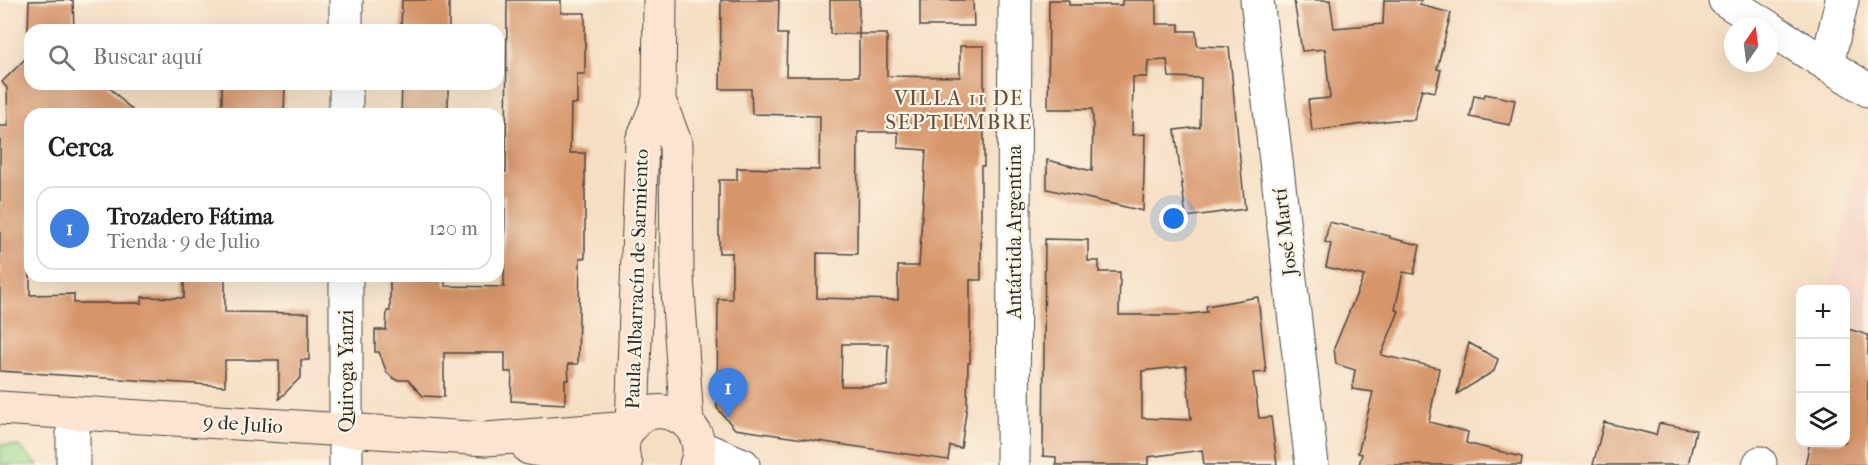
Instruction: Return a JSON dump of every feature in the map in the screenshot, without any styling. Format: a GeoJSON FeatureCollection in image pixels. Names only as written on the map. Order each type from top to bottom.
{"type":"FeatureCollection","features":[{"type":"Feature","properties":{"kind":"main road","name":"Paula Albarracín de Sarmiento"},"geometry":{"type":"LineString","coordinates":[[660,0],[659,100],[676,145],[677,276],[694,445]]}},
{"type":"Feature","properties":{"kind":"main road","name":"Paula Albarracín de Sarmiento"},"geometry":{"type":"LineString","coordinates":[[626,465],[622,446],[631,427],[642,141],[659,100]]}},
{"type":"Feature","properties":{"kind":"main road","name":"9 de Julio"},"geometry":{"type":"LineString","coordinates":[[0,408],[486,439],[620,465]]}},
{"type":"Feature","properties":{"kind":"main road"},"geometry":{"type":"LineString","coordinates":[[631,427],[647,414],[658,411],[671,413],[694,445]]}},
{"type":"Feature","properties":{"kind":"main road","name":"9 de Julio"},"geometry":{"type":"LineString","coordinates":[[486,439],[631,427]]}},
{"type":"Feature","properties":{"kind":"street"},"geometry":{"type":"LineString","coordinates":[[346,0],[346,24]]}},
{"type":"Feature","properties":{"kind":"street","name":"Antártida Argentina"},"geometry":{"type":"LineString","coordinates":[[1013,465],[1016,0]]}},
{"type":"Feature","properties":{"kind":"street","name":"José Martí"},"geometry":{"type":"LineString","coordinates":[[1257,0],[1312,465]]}},
{"type":"Feature","properties":{"kind":"street"},"geometry":{"type":"LineString","coordinates":[[1725,0],[1754,18]]}},
{"type":"Feature","properties":{"kind":"street"},"geometry":{"type":"LineString","coordinates":[[1827,64],[1842,0]]}},
{"type":"Feature","properties":{"kind":"street"},"geometry":{"type":"LineString","coordinates":[[1778,33],[1868,90]]}},
{"type":"Feature","properties":{"kind":"street"},"geometry":{"type":"LineString","coordinates":[[346,90],[346,108]]}},
{"type":"Feature","properties":{"kind":"street","name":"Quiroga Yanzi"},"geometry":{"type":"LineString","coordinates":[[345,465],[346,282]]}},
{"type":"Feature","properties":{"kind":"street"},"geometry":{"type":"LineString","coordinates":[[73,413],[73,465]]}},
{"type":"Feature","properties":{"kind":"street"},"geometry":{"type":"LineString","coordinates":[[694,445],[743,465]]}},
{"type":"Feature","properties":{"kind":"shaded area"},"geometry":{"type":"Polygon","coordinates":[[[1865,127],[1868,129],[1868,465],[1810,465],[1794,458],[1796,447],[1850,447],[1850,285],[1831,285],[1865,127]]]}},
{"type":"Feature","properties":{"kind":"green space"},"geometry":{"type":"Polygon","coordinates":[[[0,444],[19,446],[38,465],[0,465],[0,444]]]}},
{"type":"Feature","properties":{"kind":"building"},"geometry":{"type":"Polygon","coordinates":[[[73,0],[74,24],[28,24],[29,1],[73,0]]]}},
{"type":"Feature","properties":{"kind":"building"},"geometry":{"type":"Polygon","coordinates":[[[402,0],[449,0],[449,24],[401,24],[402,0]]]}},
{"type":"Feature","properties":{"kind":"building"},"geometry":{"type":"Polygon","coordinates":[[[507,0],[561,0],[561,13],[585,13],[585,74],[577,74],[577,104],[571,104],[570,153],[585,153],[585,258],[580,258],[578,364],[568,364],[569,380],[565,380],[565,404],[511,401],[512,372],[505,372],[505,353],[444,353],[444,397],[423,396],[408,380],[396,380],[387,373],[379,352],[375,352],[375,330],[386,330],[387,311],[390,311],[390,282],[445,282],[445,286],[504,287],[504,172],[506,172],[507,0]]]}},
{"type":"Feature","properties":{"kind":"building"},"geometry":{"type":"Polygon","coordinates":[[[721,0],[779,0],[778,34],[787,34],[786,76],[859,76],[859,34],[887,34],[887,76],[960,77],[960,46],[984,46],[981,280],[970,280],[970,363],[968,363],[967,405],[961,448],[950,446],[948,460],[735,429],[717,408],[718,299],[732,299],[732,253],[719,253],[719,180],[737,180],[737,168],[819,170],[820,116],[752,114],[751,89],[720,89],[721,0]],[[858,132],[857,254],[817,253],[817,298],[898,300],[898,266],[919,266],[926,150],[898,148],[898,132],[858,132]],[[842,344],[841,386],[887,386],[888,344],[842,344]]]}},
{"type":"Feature","properties":{"kind":"building"},"geometry":{"type":"Polygon","coordinates":[[[830,0],[859,0],[859,34],[830,34],[830,0]]]}},
{"type":"Feature","properties":{"kind":"building"},"geometry":{"type":"Polygon","coordinates":[[[920,0],[973,0],[974,26],[920,26],[920,0]]]}},
{"type":"Feature","properties":{"kind":"building"},"geometry":{"type":"Polygon","coordinates":[[[1049,0],[1069,0],[1069,5],[1122,5],[1122,0],[1156,0],[1156,24],[1179,24],[1179,31],[1196,31],[1197,46],[1229,47],[1245,209],[1186,217],[1175,130],[1200,127],[1201,78],[1169,77],[1167,60],[1148,61],[1147,77],[1133,77],[1132,135],[1145,134],[1143,211],[1047,189],[1047,160],[1092,171],[1093,120],[1092,109],[1048,109],[1049,0]]]}},
{"type":"Feature","properties":{"kind":"building"},"geometry":{"type":"Polygon","coordinates":[[[1294,0],[1330,0],[1334,28],[1383,24],[1384,0],[1421,0],[1420,5],[1451,13],[1437,69],[1441,70],[1435,92],[1422,89],[1414,120],[1394,120],[1312,131],[1308,100],[1330,98],[1325,49],[1302,51],[1294,0]]]}},
{"type":"Feature","properties":{"kind":"building"},"geometry":{"type":"Polygon","coordinates":[[[24,60],[24,90],[112,90],[130,108],[24,108],[24,282],[30,282],[30,295],[74,294],[74,303],[142,303],[142,297],[184,298],[184,282],[225,282],[225,312],[309,313],[309,360],[301,360],[301,377],[279,399],[279,360],[225,360],[225,386],[0,371],[0,126],[8,126],[7,88],[2,82],[24,60]]]}},
{"type":"Feature","properties":{"kind":"building"},"geometry":{"type":"Polygon","coordinates":[[[222,90],[285,90],[284,108],[222,108],[222,90]]]}},
{"type":"Feature","properties":{"kind":"building"},"geometry":{"type":"Polygon","coordinates":[[[402,90],[448,90],[448,108],[401,108],[402,90]]]}},
{"type":"Feature","properties":{"kind":"building"},"geometry":{"type":"Polygon","coordinates":[[[1485,94],[1515,100],[1510,125],[1470,117],[1474,95],[1484,97],[1485,94]]]}},
{"type":"Feature","properties":{"kind":"building"},"geometry":{"type":"Polygon","coordinates":[[[1329,222],[1420,245],[1414,274],[1403,272],[1395,310],[1399,311],[1381,355],[1439,368],[1429,422],[1468,432],[1466,443],[1522,457],[1521,465],[1359,465],[1362,454],[1358,453],[1373,392],[1352,389],[1355,370],[1336,364],[1334,348],[1364,276],[1326,267],[1331,244],[1325,242],[1329,222]]]}},
{"type":"Feature","properties":{"kind":"building"},"geometry":{"type":"Polygon","coordinates":[[[1045,239],[1088,240],[1088,261],[1099,261],[1099,272],[1120,272],[1119,315],[1181,315],[1207,312],[1206,306],[1258,297],[1266,372],[1253,373],[1259,418],[1271,417],[1277,465],[1204,465],[1202,450],[1148,457],[1148,465],[1056,465],[1056,457],[1043,456],[1045,239]],[[1186,366],[1142,371],[1142,418],[1191,420],[1186,366]]]}},
{"type":"Feature","properties":{"kind":"building"},"geometry":{"type":"Polygon","coordinates":[[[1850,330],[1868,335],[1868,465],[1805,465],[1809,447],[1850,447],[1850,330]]]}},
{"type":"Feature","properties":{"kind":"building"},"geometry":{"type":"Polygon","coordinates":[[[1469,343],[1498,359],[1494,371],[1457,394],[1469,343]]]}},
{"type":"Feature","properties":{"kind":"building"},"geometry":{"type":"Polygon","coordinates":[[[1604,422],[1656,435],[1659,423],[1696,430],[1688,465],[1593,465],[1604,422]]]}},
{"type":"Feature","properties":{"kind":"place","name":"Trozadero Fátima"},"geometry":{"type":"Point","coordinates":[728,418]}},
{"type":"Feature","properties":{"kind":"district","name":"VILLA 11 DE SEPTIEMBRE"},"geometry":{"type":"Point","coordinates":[959,110]}}]}
